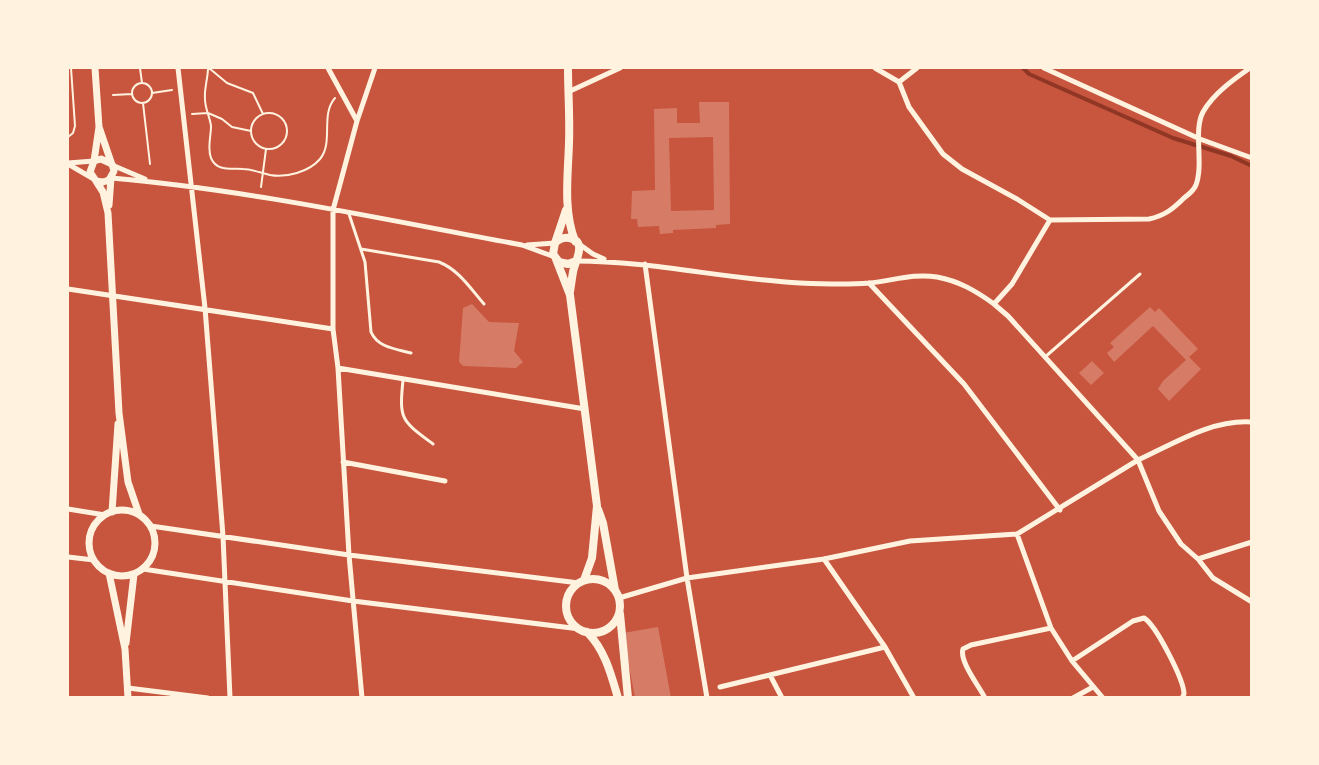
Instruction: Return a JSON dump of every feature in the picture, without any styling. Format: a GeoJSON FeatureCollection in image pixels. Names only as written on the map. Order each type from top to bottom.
{"type":"FeatureCollection","features":[{"type":"Feature","properties":{"kind":"main road"},"geometry":{"type":"LineString","coordinates":[[568,68],[567,207],[570,230],[580,253],[576,261],[570,295]]}},
{"type":"Feature","properties":{"kind":"main road"},"geometry":{"type":"LineString","coordinates":[[567,207],[553,250],[570,295],[597,506],[603,523],[620,610],[628,698]]}},
{"type":"Feature","properties":{"kind":"main road"},"geometry":{"type":"LineString","coordinates":[[555,243],[562,238],[571,238],[576,242]]}},
{"type":"Feature","properties":{"kind":"main road"},"geometry":{"type":"LineString","coordinates":[[555,258],[563,264],[576,261]]}},
{"type":"Feature","properties":{"kind":"main road"},"geometry":{"type":"LineString","coordinates":[[597,506],[592,558],[581,582],[572,589],[567,597],[566,606],[568,615],[596,641],[605,658],[618,698]]}},
{"type":"Feature","properties":{"kind":"main road"},"geometry":{"type":"LineString","coordinates":[[581,582],[601,580],[617,594]]}},
{"type":"Feature","properties":{"kind":"main road"},"geometry":{"type":"LineString","coordinates":[[583,631],[595,633],[611,626],[620,610]]}},
{"type":"Feature","properties":{"kind":"street"},"geometry":{"type":"LineString","coordinates":[[95,68],[99,126],[94,161],[90,172],[103,192],[108,213]]}},
{"type":"Feature","properties":{"kind":"street"},"geometry":{"type":"LineString","coordinates":[[177,68],[205,308],[223,536],[230,698]]}},
{"type":"Feature","properties":{"kind":"street"},"geometry":{"type":"LineString","coordinates":[[328,68],[357,122]]}},
{"type":"Feature","properties":{"kind":"street"},"geometry":{"type":"LineString","coordinates":[[362,698],[352,601],[338,368],[333,329],[333,210],[357,122],[375,68]]}},
{"type":"Feature","properties":{"kind":"street"},"geometry":{"type":"LineString","coordinates":[[568,92],[620,68]]}},
{"type":"Feature","properties":{"kind":"street"},"geometry":{"type":"LineString","coordinates":[[875,68],[899,82],[909,107],[943,154],[962,169],[1050,220],[1149,219],[1162,216],[1174,209],[1196,187],[1200,158],[1199,122],[1203,112],[1211,101],[1250,68]]}},
{"type":"Feature","properties":{"kind":"street"},"geometry":{"type":"LineString","coordinates":[[899,82],[917,68]]}},
{"type":"Feature","properties":{"kind":"street"},"geometry":{"type":"LineString","coordinates":[[1044,68],[1200,139],[1251,158]]}},
{"type":"Feature","properties":{"kind":"street"},"geometry":{"type":"LineString","coordinates":[[99,126],[114,171],[111,178],[108,213],[119,413],[128,482],[139,514],[151,526],[155,546],[152,559],[143,569],[134,574],[121,576],[109,573],[94,560],[90,548],[90,535],[96,524],[108,513],[119,413]]}},
{"type":"Feature","properties":{"kind":"street"},"geometry":{"type":"LineString","coordinates":[[68,164],[102,159],[152,181]]}},
{"type":"Feature","properties":{"kind":"street"},"geometry":{"type":"LineString","coordinates":[[68,164],[95,180],[103,182],[111,178],[152,181],[260,197],[522,245],[555,258]]}},
{"type":"Feature","properties":{"kind":"street"},"geometry":{"type":"LineString","coordinates":[[994,304],[1012,284],[1050,220]]}},
{"type":"Feature","properties":{"kind":"street"},"geometry":{"type":"LineString","coordinates":[[576,242],[593,254],[609,261]]}},
{"type":"Feature","properties":{"kind":"street"},"geometry":{"type":"LineString","coordinates":[[522,245],[555,243]]}},
{"type":"Feature","properties":{"kind":"street"},"geometry":{"type":"LineString","coordinates":[[576,261],[645,264],[797,283],[869,283],[903,277],[936,277],[956,281],[971,288],[1008,316],[1138,460],[1159,512],[1181,543],[1213,578],[1251,602]]}},
{"type":"Feature","properties":{"kind":"street"},"geometry":{"type":"LineString","coordinates":[[645,264],[687,578],[706,698]]}},
{"type":"Feature","properties":{"kind":"street"},"geometry":{"type":"LineString","coordinates":[[869,283],[964,384],[1060,510]]}},
{"type":"Feature","properties":{"kind":"street"},"geometry":{"type":"LineString","coordinates":[[68,289],[333,329]]}},
{"type":"Feature","properties":{"kind":"street"},"geometry":{"type":"LineString","coordinates":[[338,368],[585,409]]}},
{"type":"Feature","properties":{"kind":"street"},"geometry":{"type":"LineString","coordinates":[[617,594],[687,578],[824,559],[910,541],[1017,534],[1060,510],[1138,460],[1203,429],[1251,422]]}},
{"type":"Feature","properties":{"kind":"street"},"geometry":{"type":"LineString","coordinates":[[343,462],[445,481]]}},
{"type":"Feature","properties":{"kind":"street"},"geometry":{"type":"LineString","coordinates":[[68,509],[108,513],[125,510],[139,514]]}},
{"type":"Feature","properties":{"kind":"street"},"geometry":{"type":"LineString","coordinates":[[151,526],[349,555],[581,582]]}},
{"type":"Feature","properties":{"kind":"street"},"geometry":{"type":"LineString","coordinates":[[1017,534],[1051,628],[1072,661],[1103,698]]}},
{"type":"Feature","properties":{"kind":"street"},"geometry":{"type":"LineString","coordinates":[[1198,559],[1251,542]]}},
{"type":"Feature","properties":{"kind":"street"},"geometry":{"type":"LineString","coordinates":[[68,557],[94,560]]}},
{"type":"Feature","properties":{"kind":"street"},"geometry":{"type":"LineString","coordinates":[[824,559],[885,648],[914,698]]}},
{"type":"Feature","properties":{"kind":"street"},"geometry":{"type":"LineString","coordinates":[[143,569],[352,601],[583,631]]}},
{"type":"Feature","properties":{"kind":"street"},"geometry":{"type":"LineString","coordinates":[[109,573],[125,649],[128,698]]}},
{"type":"Feature","properties":{"kind":"street"},"geometry":{"type":"LineString","coordinates":[[125,649],[134,574]]}},
{"type":"Feature","properties":{"kind":"street"},"geometry":{"type":"LineString","coordinates":[[1072,661],[1132,621],[1144,618],[1162,643],[1184,686],[1185,694],[1182,698]]}},
{"type":"Feature","properties":{"kind":"street"},"geometry":{"type":"LineString","coordinates":[[986,698],[961,654],[963,649],[971,645],[1051,628]]}},
{"type":"Feature","properties":{"kind":"street"},"geometry":{"type":"LineString","coordinates":[[720,687],[885,648]]}},
{"type":"Feature","properties":{"kind":"street"},"geometry":{"type":"LineString","coordinates":[[770,675],[782,698]]}},
{"type":"Feature","properties":{"kind":"street"},"geometry":{"type":"LineString","coordinates":[[1073,698],[1093,687]]}},
{"type":"Feature","properties":{"kind":"street"},"geometry":{"type":"LineString","coordinates":[[128,688],[208,698]]}},
{"type":"Feature","properties":{"kind":"lane"},"geometry":{"type":"LineString","coordinates":[[350,214],[365,262],[374,338],[381,345],[411,353]]}},
{"type":"Feature","properties":{"kind":"lane"},"geometry":{"type":"LineString","coordinates":[[361,249],[439,262],[459,274],[484,304]]}},
{"type":"Feature","properties":{"kind":"lane"},"geometry":{"type":"LineString","coordinates":[[1045,357],[1140,274]]}},
{"type":"Feature","properties":{"kind":"lane"},"geometry":{"type":"LineString","coordinates":[[403,380],[400,408],[408,425],[433,444]]}},
{"type":"Feature","properties":{"kind":"path"},"geometry":{"type":"LineString","coordinates":[[68,136],[73,133],[75,126],[71,68]]}},
{"type":"Feature","properties":{"kind":"path"},"geometry":{"type":"LineString","coordinates":[[140,68],[142,83]]}},
{"type":"Feature","properties":{"kind":"path"},"geometry":{"type":"LineString","coordinates":[[208,68],[205,101],[210,122],[209,150],[217,166],[226,170],[243,169],[273,176],[309,169],[321,159],[326,148],[326,123],[331,102],[341,91]]}},
{"type":"Feature","properties":{"kind":"path"},"geometry":{"type":"LineString","coordinates":[[208,68],[227,83],[253,93],[263,114]]}},
{"type":"Feature","properties":{"kind":"path"},"geometry":{"type":"LineString","coordinates":[[142,83],[150,88],[152,93],[149,100],[143,103]]}},
{"type":"Feature","properties":{"kind":"path"},"geometry":{"type":"LineString","coordinates":[[132,94],[134,88],[142,83]]}},
{"type":"Feature","properties":{"kind":"path"},"geometry":{"type":"LineString","coordinates":[[152,93],[180,89]]}},
{"type":"Feature","properties":{"kind":"path"},"geometry":{"type":"LineString","coordinates":[[113,95],[132,94]]}},
{"type":"Feature","properties":{"kind":"path"},"geometry":{"type":"LineString","coordinates":[[132,94],[135,99],[143,103]]}},
{"type":"Feature","properties":{"kind":"path"},"geometry":{"type":"LineString","coordinates":[[143,103],[150,164]]}},
{"type":"Feature","properties":{"kind":"path"},"geometry":{"type":"LineString","coordinates":[[183,114],[208,113],[222,119],[232,128],[251,131]]}},
{"type":"Feature","properties":{"kind":"path"},"geometry":{"type":"LineString","coordinates":[[263,114],[275,114],[287,127],[282,144],[266,148],[255,142],[251,131],[254,120],[263,114]]}},
{"type":"Feature","properties":{"kind":"path"},"geometry":{"type":"LineString","coordinates":[[260,197],[266,148]]}},
{"type":"Feature","properties":{"kind":"building"},"geometry":{"type":"Polygon","coordinates":[[[699,102],[729,102],[730,224],[716,225],[716,228],[673,230],[673,233],[660,234],[659,226],[638,227],[637,219],[631,219],[632,191],[655,190],[654,109],[677,108],[677,123],[700,123],[699,102]],[[713,137],[669,138],[671,211],[714,210],[713,137]]]}},
{"type":"Feature","properties":{"kind":"building"},"geometry":{"type":"Polygon","coordinates":[[[472,304],[489,322],[519,323],[514,351],[523,362],[516,368],[463,366],[459,362],[463,308],[472,304]]]}},
{"type":"Feature","properties":{"kind":"building"},"geometry":{"type":"Polygon","coordinates":[[[1150,307],[1155,312],[1159,308],[1198,349],[1189,357],[1201,369],[1169,401],[1158,389],[1163,381],[1186,360],[1153,326],[1114,362],[1107,353],[1114,347],[1110,343],[1150,307]]]}},
{"type":"Feature","properties":{"kind":"building"},"geometry":{"type":"Polygon","coordinates":[[[1092,361],[1104,373],[1091,385],[1079,373],[1092,361]]]}},
{"type":"Feature","properties":{"kind":"building"},"geometry":{"type":"Polygon","coordinates":[[[658,627],[671,698],[635,698],[623,633],[658,627]]]}},
{"type":"Feature","properties":{"kind":"waterway"},"geometry":{"type":"LineString","coordinates":[[1023,68],[1029,74],[1173,138],[1231,156],[1252,166]]}}]}
